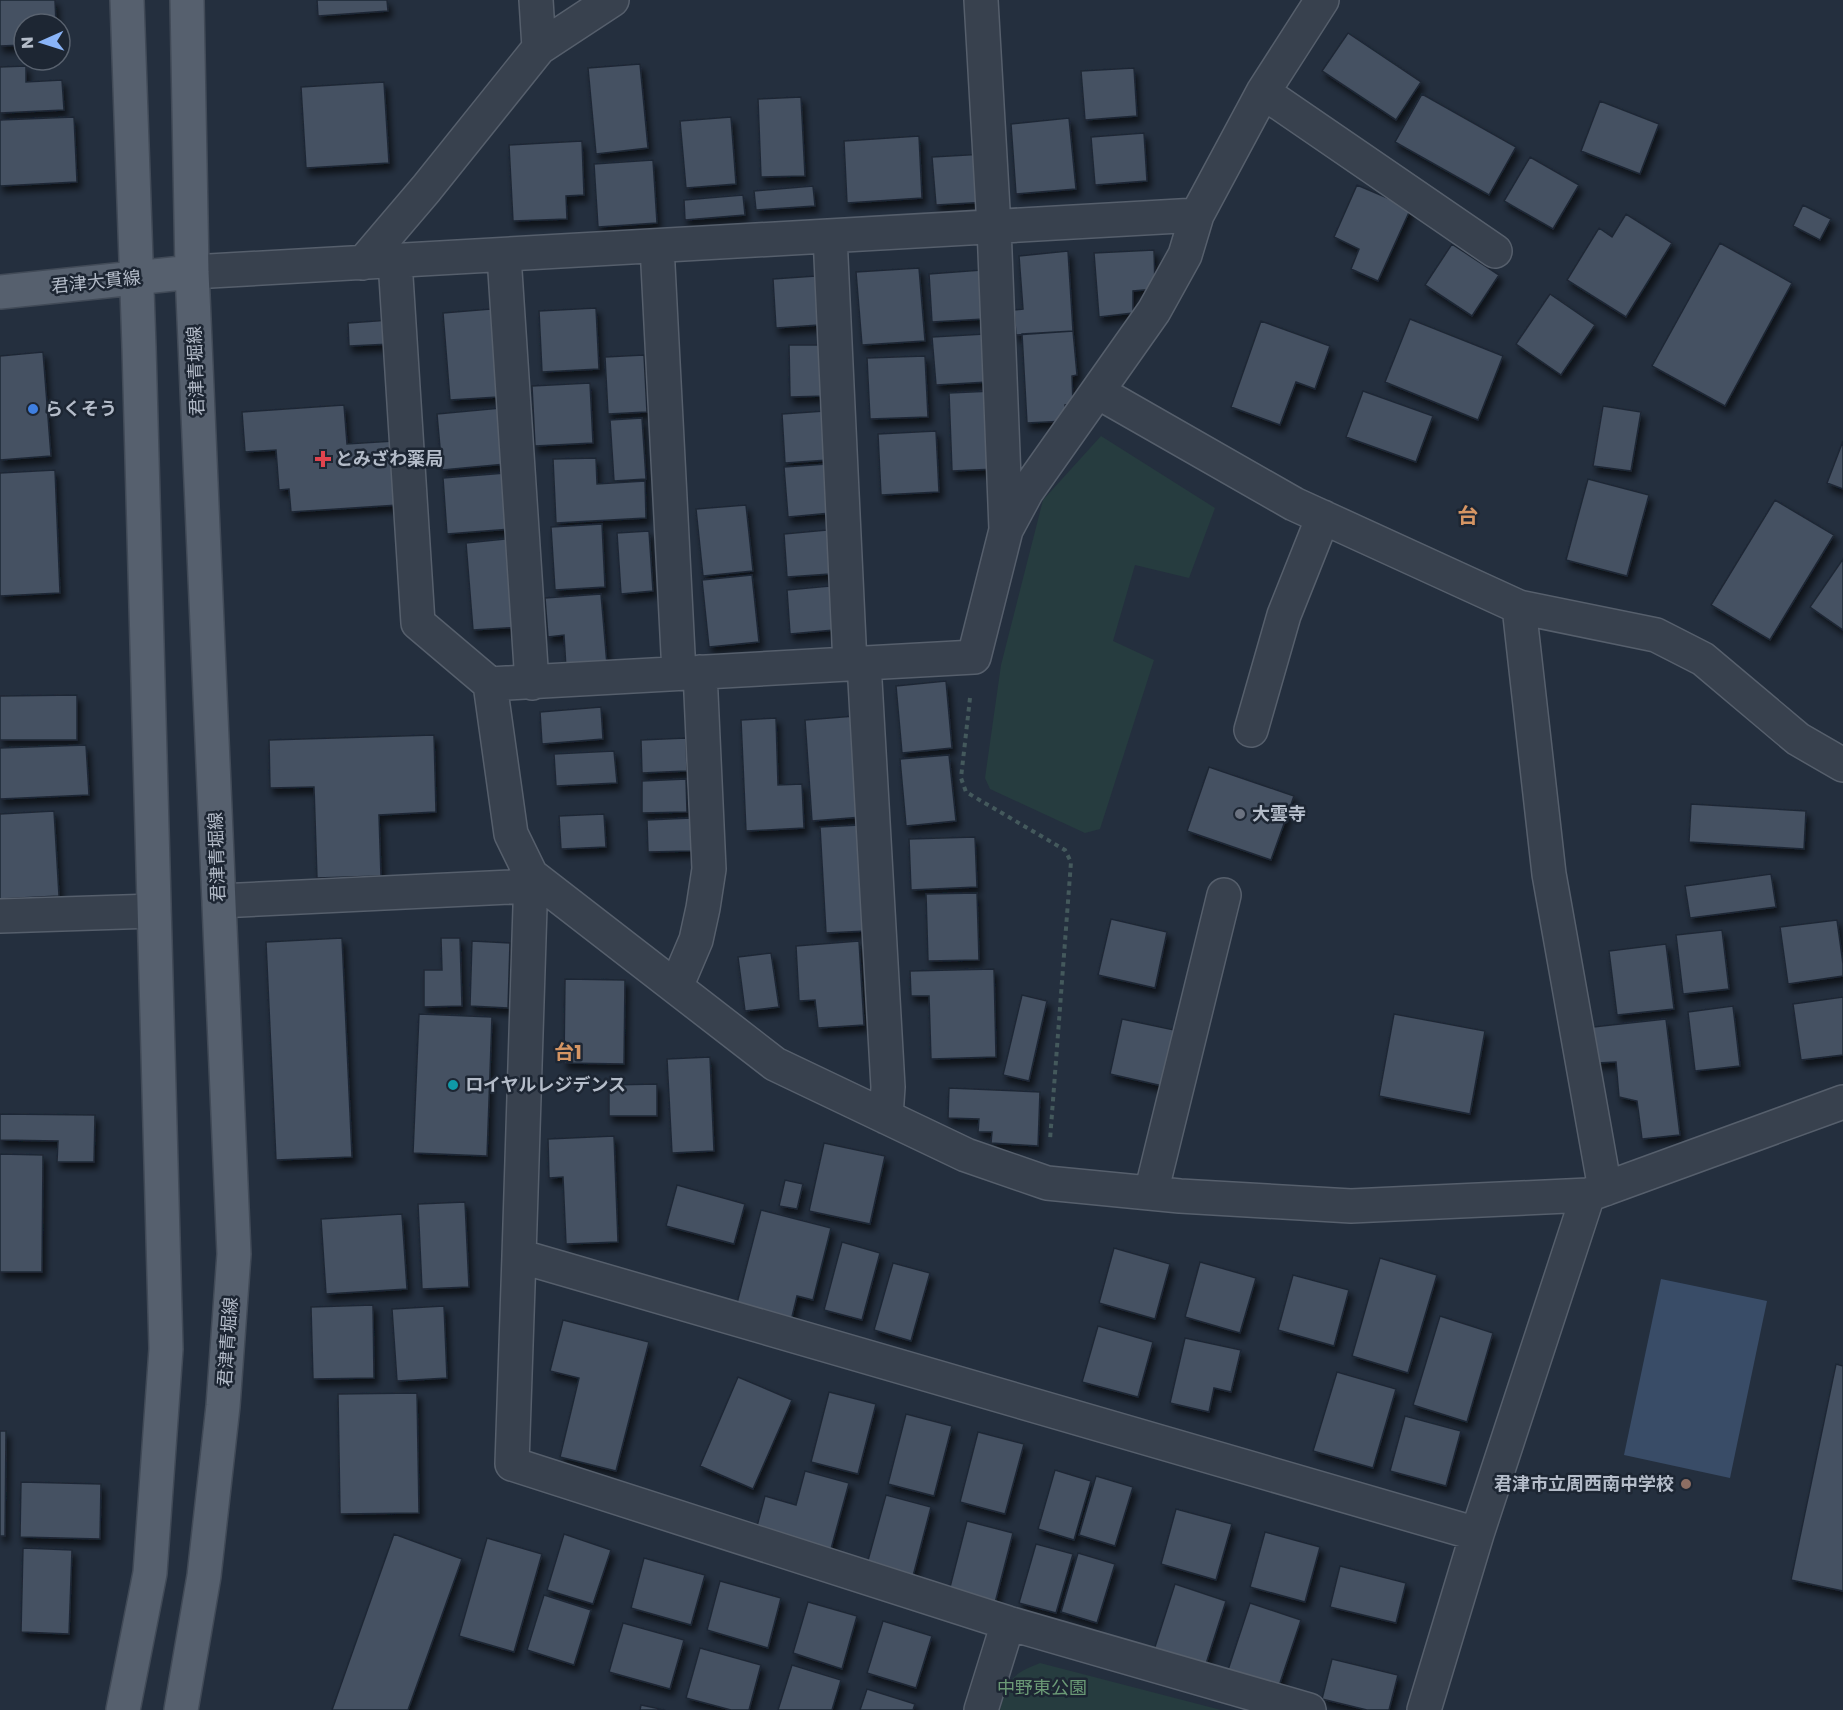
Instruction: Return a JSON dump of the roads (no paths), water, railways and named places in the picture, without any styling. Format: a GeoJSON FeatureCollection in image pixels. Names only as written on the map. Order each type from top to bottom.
{"type":"FeatureCollection","features":[{"type":"Feature","properties":{"kind":"main road"},"geometry":{"type":"LineString","coordinates":[[123,1710],[150,1573],[166,1349],[137,278],[127,0]]}},
{"type":"Feature","properties":{"kind":"main road","name":"君津青堀線"},"geometry":{"type":"LineString","coordinates":[[181,1710],[204,1576],[223,1406],[234,1254],[192,273],[187,0]]}},
{"type":"Feature","properties":{"kind":"main road","name":"君津大貫線"},"geometry":{"type":"LineString","coordinates":[[0,292],[192,273]]}},
{"type":"Feature","properties":{"kind":"street"},"geometry":{"type":"LineString","coordinates":[[536,0],[539,48]]}},
{"type":"Feature","properties":{"kind":"street"},"geometry":{"type":"LineString","coordinates":[[363,263],[426,189],[539,48],[612,0]]}},
{"type":"Feature","properties":{"kind":"street"},"geometry":{"type":"LineString","coordinates":[[981,0],[994,227],[1006,530]]}},
{"type":"Feature","properties":{"kind":"street"},"geometry":{"type":"LineString","coordinates":[[395,261],[418,623],[490,684],[974,657],[1006,530],[1028,491],[1154,310],[1185,255],[1197,215],[1263,92],[1322,0]]}},
{"type":"Feature","properties":{"kind":"street"},"geometry":{"type":"LineString","coordinates":[[1263,92],[1495,251]]}},
{"type":"Feature","properties":{"kind":"street"},"geometry":{"type":"LineString","coordinates":[[192,273],[1197,215]]}},
{"type":"Feature","properties":{"kind":"street"},"geometry":{"type":"LineString","coordinates":[[830,237],[857,663],[888,1087],[886,1117]]}},
{"type":"Feature","properties":{"kind":"street"},"geometry":{"type":"LineString","coordinates":[[657,246],[689,673],[708,869],[696,940],[676,987]]}},
{"type":"Feature","properties":{"kind":"street"},"geometry":{"type":"LineString","coordinates":[[504,255],[532,683]]}},
{"type":"Feature","properties":{"kind":"street"},"geometry":{"type":"LineString","coordinates":[[1098,392],[1294,504],[1519,607],[1656,634],[1703,659],[1798,739],[1843,765]]}},
{"type":"Feature","properties":{"kind":"street"},"geometry":{"type":"LineString","coordinates":[[1251,730],[1284,615],[1323,517]]}},
{"type":"Feature","properties":{"kind":"street"},"geometry":{"type":"LineString","coordinates":[[1424,1710],[1477,1534],[1596,1192],[1549,874],[1519,607]]}},
{"type":"Feature","properties":{"kind":"street"},"geometry":{"type":"LineString","coordinates":[[490,684],[511,834],[531,880],[512,1464],[1008,1623],[1309,1710]]}},
{"type":"Feature","properties":{"kind":"street"},"geometry":{"type":"LineString","coordinates":[[219,901],[531,880],[776,1064],[966,1155],[1047,1183],[1151,1193],[1351,1206],[1596,1192],[1843,1102]]}},
{"type":"Feature","properties":{"kind":"street"},"geometry":{"type":"LineString","coordinates":[[1151,1193],[1224,896]]}},
{"type":"Feature","properties":{"kind":"street"},"geometry":{"type":"LineString","coordinates":[[0,916],[154,911]]}},
{"type":"Feature","properties":{"kind":"street"},"geometry":{"type":"LineString","coordinates":[[519,1256],[1477,1534]]}},
{"type":"Feature","properties":{"kind":"street"},"geometry":{"type":"LineString","coordinates":[[981,1710],[1008,1623]]}},
{"type":"Feature","properties":{"kind":"water"},"geometry":{"type":"Polygon","coordinates":[[[1661,1279],[1767,1301],[1730,1478],[1624,1455],[1661,1279]]]}},
{"type":"Feature","properties":{"kind":"place","name":"らくそう"},"geometry":{"type":"Point","coordinates":[33,409]}},
{"type":"Feature","properties":{"kind":"place","name":"とみざわ薬局"},"geometry":{"type":"Point","coordinates":[323,459]}},
{"type":"Feature","properties":{"kind":"place","name":"大雲寺"},"geometry":{"type":"Point","coordinates":[1240,814]}},
{"type":"Feature","properties":{"kind":"place","name":"ロイヤルレジデンス"},"geometry":{"type":"Point","coordinates":[453,1085]}},
{"type":"Feature","properties":{"kind":"place","name":"君津市立周西南中学校"},"geometry":{"type":"Point","coordinates":[1686,1484]}},
{"type":"Feature","properties":{"kind":"district","name":"台"},"geometry":{"type":"Point","coordinates":[1468,516]}},
{"type":"Feature","properties":{"kind":"district","name":"台1"},"geometry":{"type":"Point","coordinates":[568,1052]}},
{"type":"Feature","properties":{"kind":"park label","name":"中野東公園"},"geometry":{"type":"Point","coordinates":[1042,1688]}}]}
